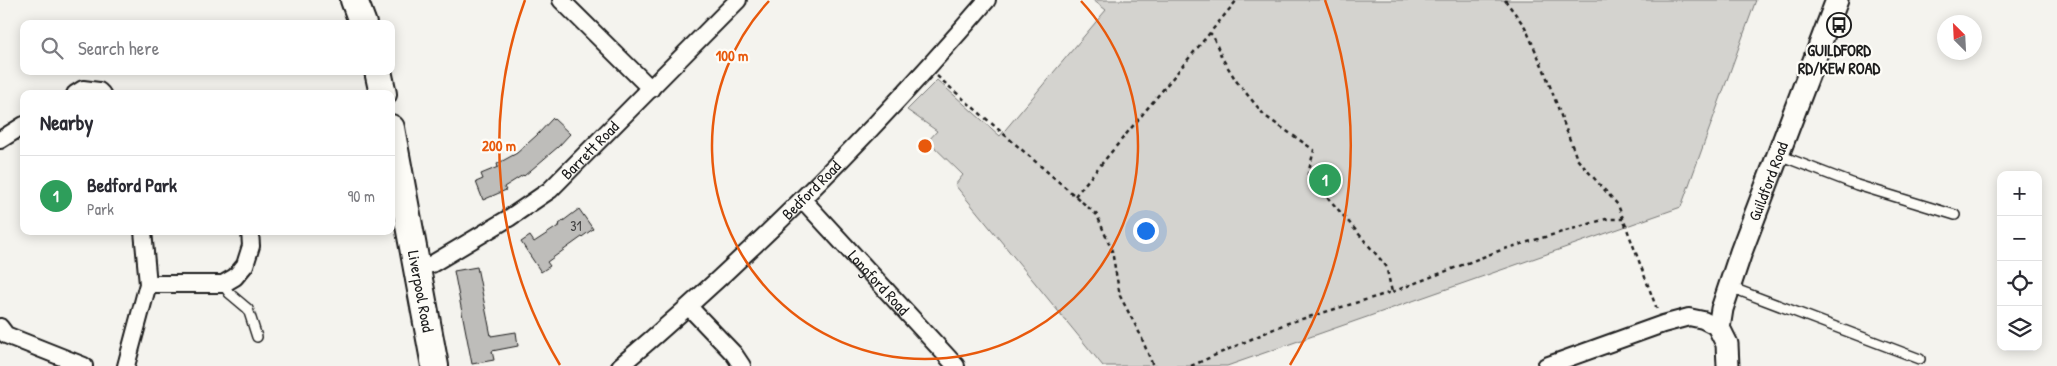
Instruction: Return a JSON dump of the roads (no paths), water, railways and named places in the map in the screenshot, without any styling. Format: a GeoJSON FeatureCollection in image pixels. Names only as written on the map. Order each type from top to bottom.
{"type":"FeatureCollection","features":[{"type":"Feature","properties":{"kind":"main road"},"geometry":{"type":"LineString","coordinates":[[354,0],[362,20]]}},
{"type":"Feature","properties":{"kind":"main road"},"geometry":{"type":"LineString","coordinates":[[379,75],[382,90]]}},
{"type":"Feature","properties":{"kind":"main road","name":"Liverpool Road"},"geometry":{"type":"LineString","coordinates":[[395,149],[435,366]]}},
{"type":"Feature","properties":{"kind":"street"},"geometry":{"type":"LineString","coordinates":[[561,0],[651,88]]}},
{"type":"Feature","properties":{"kind":"street","name":"Barrett Road"},"geometry":{"type":"LineString","coordinates":[[418,267],[432,264],[509,218],[550,190],[738,0]]}},
{"type":"Feature","properties":{"kind":"street","name":"Guildford Road"},"geometry":{"type":"LineString","coordinates":[[1719,328],[1722,308],[1837,0]]}},
{"type":"Feature","properties":{"kind":"street","name":"Bedford Road"},"geometry":{"type":"LineString","coordinates":[[620,366],[689,308],[803,200],[927,67],[981,2]]}},
{"type":"Feature","properties":{"kind":"street"},"geometry":{"type":"LineString","coordinates":[[0,140],[20,128]]}},
{"type":"Feature","properties":{"kind":"street","name":"Longford Road"},"geometry":{"type":"LineString","coordinates":[[803,200],[956,366]]}},
{"type":"Feature","properties":{"kind":"street"},"geometry":{"type":"LineString","coordinates":[[126,366],[148,284],[143,235]]}},
{"type":"Feature","properties":{"kind":"street"},"geometry":{"type":"LineString","coordinates":[[148,284],[223,284],[235,277],[245,265],[251,246],[250,235]]}},
{"type":"Feature","properties":{"kind":"street"},"geometry":{"type":"LineString","coordinates":[[689,308],[734,354],[742,366]]}},
{"type":"Feature","properties":{"kind":"street"},"geometry":{"type":"LineString","coordinates":[[1546,366],[1663,324],[1688,317],[1703,320],[1719,328],[1727,344],[1728,366]]}},
{"type":"Feature","properties":{"kind":"street"},"geometry":{"type":"LineString","coordinates":[[0,327],[6,335],[84,366]]}},
{"type":"Feature","properties":{"kind":"lane"},"geometry":{"type":"LineString","coordinates":[[1779,154],[1857,184],[1955,215]]}},
{"type":"Feature","properties":{"kind":"lane"},"geometry":{"type":"LineString","coordinates":[[223,284],[229,293],[248,308],[257,337]]}},
{"type":"Feature","properties":{"kind":"lane"},"geometry":{"type":"LineString","coordinates":[[1730,286],[1920,358]]}},
{"type":"Feature","properties":{"kind":"place","name":"GUILDFORD RD/KEW ROAD"},"geometry":{"type":"Point","coordinates":[1839,25]}},
{"type":"Feature","properties":{"kind":"place","name":"Bedford Park"},"geometry":{"type":"Point","coordinates":[1325,180]}}]}
